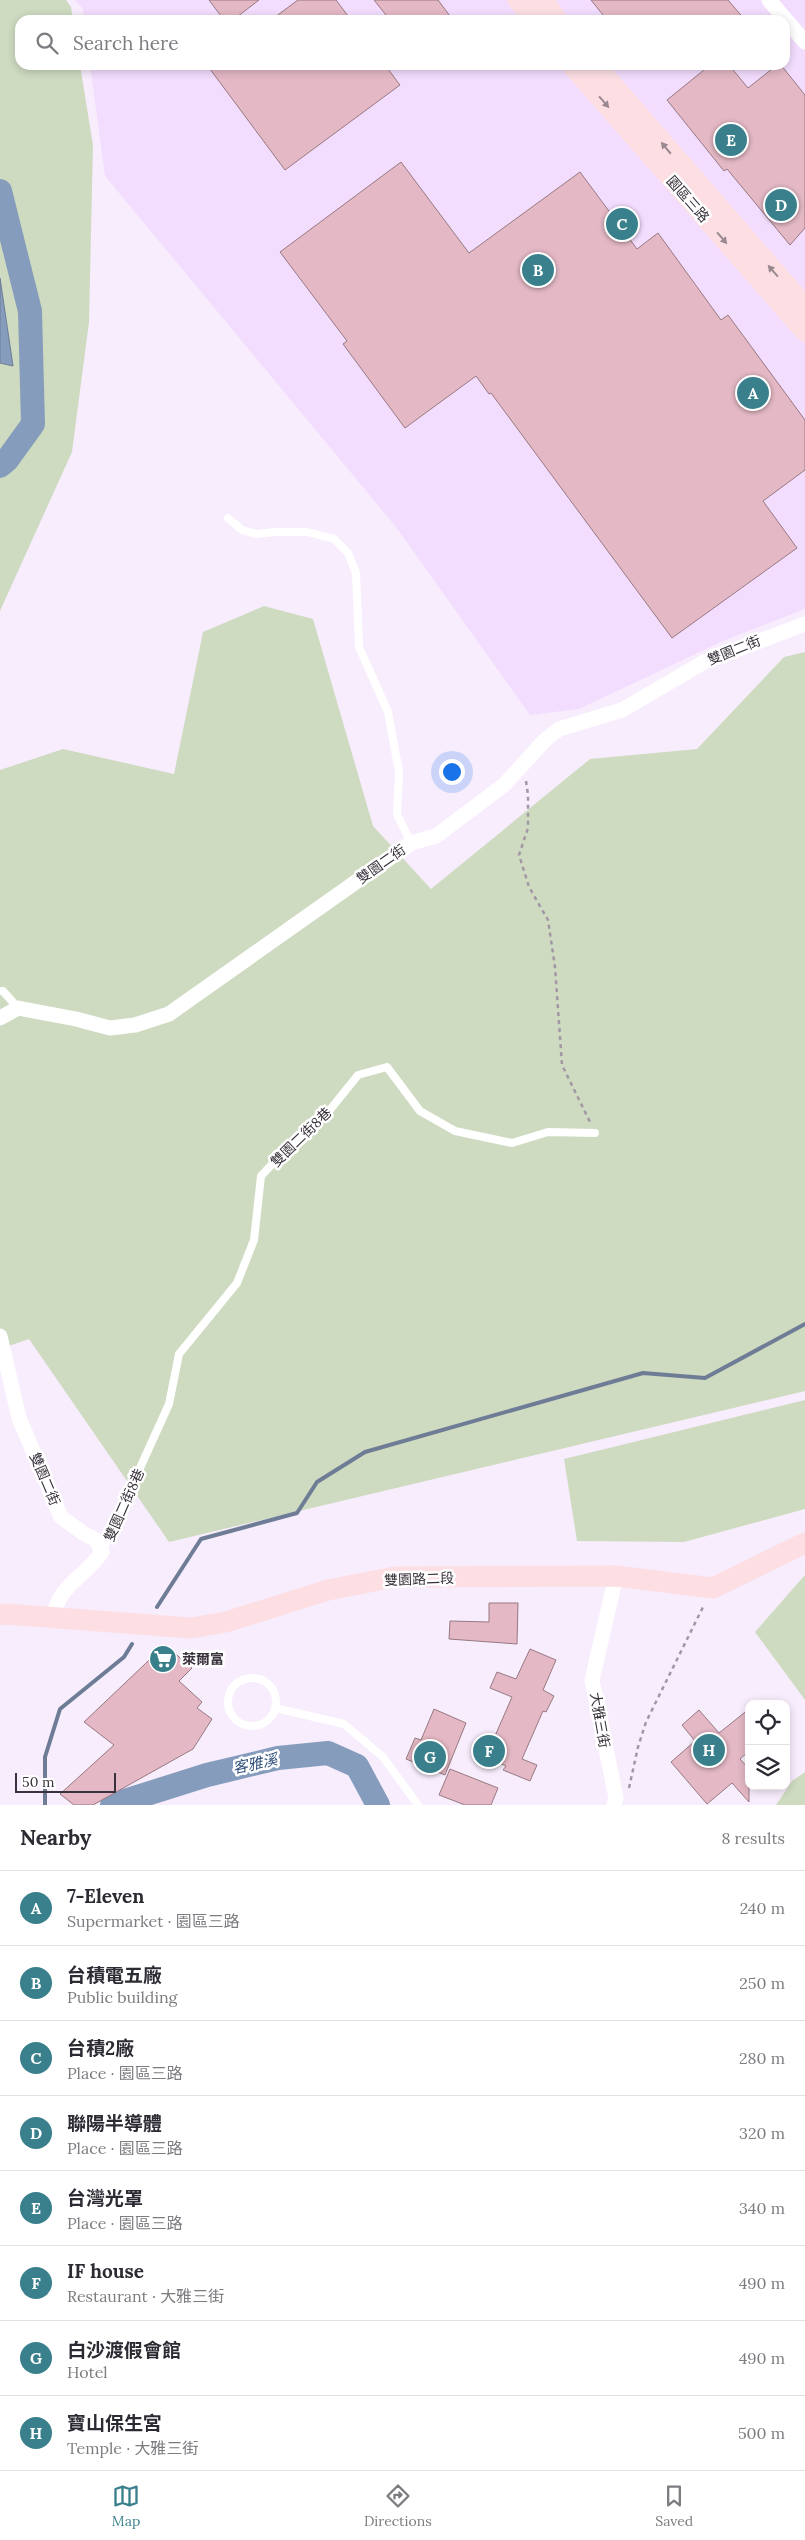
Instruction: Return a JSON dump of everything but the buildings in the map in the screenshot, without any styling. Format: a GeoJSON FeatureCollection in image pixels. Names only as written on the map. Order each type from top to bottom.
{"type":"FeatureCollection","features":[{"type":"Feature","properties":{"kind":"street"},"geometry":{"type":"LineString","coordinates":[[518,0],[530,15]]}},
{"type":"Feature","properties":{"kind":"street"},"geometry":{"type":"LineString","coordinates":[[543,0],[554,15]]}},
{"type":"Feature","properties":{"kind":"street"},"geometry":{"type":"LineString","coordinates":[[769,0],[782,15]]}},
{"type":"Feature","properties":{"kind":"street"},"geometry":{"type":"LineString","coordinates":[[790,24],[805,42]]}},
{"type":"Feature","properties":{"kind":"street","name":"園區三路"},"geometry":{"type":"LineString","coordinates":[[576,70],[805,331]]}},
{"type":"Feature","properties":{"kind":"street","name":"園區三路"},"geometry":{"type":"LineString","coordinates":[[599,70],[805,307]]}},
{"type":"Feature","properties":{"kind":"street","name":"雙園二街"},"geometry":{"type":"LineString","coordinates":[[18,1008],[69,1017],[110,1028],[135,1025],[169,1014],[411,843],[436,836],[454,824],[504,786],[544,741],[559,729],[622,710],[704,662],[805,624]]}},
{"type":"Feature","properties":{"kind":"street"},"geometry":{"type":"LineString","coordinates":[[0,1018],[18,1008]]}},
{"type":"Feature","properties":{"kind":"street","name":"雙園二街"},"geometry":{"type":"LineString","coordinates":[[0,1336],[19,1418],[61,1517],[82,1533],[96,1540],[102,1552]]}},
{"type":"Feature","properties":{"kind":"street"},"geometry":{"type":"LineString","coordinates":[[713,1588],[805,1543]]}},
{"type":"Feature","properties":{"kind":"street"},"geometry":{"type":"LineString","coordinates":[[53,1618],[56,1603],[63,1590],[95,1562],[102,1552]]}},
{"type":"Feature","properties":{"kind":"street","name":"雙園路二段"},"geometry":{"type":"LineString","coordinates":[[0,1615],[190,1628],[226,1622],[328,1590],[395,1577],[616,1576],[713,1588]]}},
{"type":"Feature","properties":{"kind":"street","name":"大雅三街"},"geometry":{"type":"LineString","coordinates":[[611,1803],[592,1680],[616,1576]]}},
{"type":"Feature","properties":{"kind":"lane"},"geometry":{"type":"LineString","coordinates":[[228,518],[242,530],[256,534],[307,532],[334,539],[348,553],[356,573],[359,647],[388,712],[399,772],[397,814],[411,843]]}},
{"type":"Feature","properties":{"kind":"lane"},"geometry":{"type":"LineString","coordinates":[[0,991],[3,991],[18,1008]]}},
{"type":"Feature","properties":{"kind":"lane","name":"雙園二街8巷"},"geometry":{"type":"LineString","coordinates":[[102,1552],[170,1404],[179,1354],[237,1283],[254,1240],[261,1176],[294,1142],[325,1116],[358,1075],[387,1067],[420,1111],[455,1131],[512,1143],[548,1132],[595,1133]]}},
{"type":"Feature","properties":{"kind":"lane"},"geometry":{"type":"LineString","coordinates":[[256,1678],[270,1686],[274,1693],[275,1708],[267,1721],[252,1726],[245,1724],[232,1715],[228,1700],[230,1693],[240,1681],[256,1678]]}},
{"type":"Feature","properties":{"kind":"lane"},"geometry":{"type":"LineString","coordinates":[[275,1708],[344,1724],[383,1758],[418,1805]]}},
{"type":"Feature","properties":{"kind":"path"},"geometry":{"type":"LineString","coordinates":[[523,764],[528,795],[528,828],[519,855],[528,887],[548,920],[555,967],[562,1065],[595,1133]]}},
{"type":"Feature","properties":{"kind":"path"},"geometry":{"type":"LineString","coordinates":[[629,1789],[638,1747],[646,1722],[713,1588]]}},
{"type":"Feature","properties":{"kind":"shaded area"},"geometry":{"type":"Polygon","coordinates":[[[75,0],[805,0],[805,609],[723,641],[579,709],[530,715],[396,527],[105,176],[91,70],[790,70],[790,15],[84,15],[83,9],[75,0]]]}},
{"type":"Feature","properties":{"kind":"green space"},"geometry":{"type":"Polygon","coordinates":[[[0,0],[66,0],[71,7],[72,15],[15,15],[15,70],[81,70],[93,145],[89,322],[72,452],[0,611],[0,0]]]}},
{"type":"Feature","properties":{"kind":"green space"},"geometry":{"type":"Polygon","coordinates":[[[264,606],[313,619],[373,826],[431,889],[590,759],[697,749],[784,657],[805,652],[805,1391],[169,1542],[29,1339],[0,1349],[0,770],[63,749],[174,774],[203,632],[264,606]]]}},
{"type":"Feature","properties":{"kind":"green space"},"geometry":{"type":"Polygon","coordinates":[[[805,1400],[805,1509],[684,1542],[577,1541],[564,1459],[805,1400]]]}},
{"type":"Feature","properties":{"kind":"green space"},"geometry":{"type":"Polygon","coordinates":[[[805,1575],[805,1700],[755,1632],[805,1575]]]}},
{"type":"Feature","properties":{"kind":"green space"},"geometry":{"type":"Polygon","coordinates":[[[805,1772],[805,1805],[776,1805],[786,1790],[790,1790],[792,1781],[805,1772]]]}},
{"type":"Feature","properties":{"kind":"water"},"geometry":{"type":"Polygon","coordinates":[[[0,278],[13,366],[0,363],[0,278]]]}},
{"type":"Feature","properties":{"kind":"waterway"},"geometry":{"type":"LineString","coordinates":[[0,191],[30,311],[33,424],[7,460],[0,466]]}},
{"type":"Feature","properties":{"kind":"waterway"},"geometry":{"type":"LineString","coordinates":[[157,1607],[201,1539],[297,1513],[317,1482],[365,1452],[643,1373],[705,1378],[805,1324]]}},
{"type":"Feature","properties":{"kind":"waterway"},"geometry":{"type":"LineString","coordinates":[[45,1805],[45,1757],[60,1709],[124,1657],[132,1644]]}},
{"type":"Feature","properties":{"kind":"waterway","name":"客雅溪"},"geometry":{"type":"LineString","coordinates":[[112,1805],[207,1775],[278,1758],[328,1753],[357,1766],[378,1805]]}},
{"type":"Feature","properties":{"kind":"place","name":"台灣光罩"},"geometry":{"type":"Point","coordinates":[731,140]}},
{"type":"Feature","properties":{"kind":"place","name":"聯陽半導體"},"geometry":{"type":"Point","coordinates":[781,205]}},
{"type":"Feature","properties":{"kind":"place","name":"台積2廠"},"geometry":{"type":"Point","coordinates":[622,224]}},
{"type":"Feature","properties":{"kind":"place","name":"台積電五廠"},"geometry":{"type":"Point","coordinates":[538,270]}},
{"type":"Feature","properties":{"kind":"place","name":"7-Eleven"},"geometry":{"type":"Point","coordinates":[753,393]}},
{"type":"Feature","properties":{"kind":"place","name":"萊爾富"},"geometry":{"type":"Point","coordinates":[163,1659]}},
{"type":"Feature","properties":{"kind":"place","name":"寶山保生宮"},"geometry":{"type":"Point","coordinates":[709,1750]}},
{"type":"Feature","properties":{"kind":"place","name":"IF house"},"geometry":{"type":"Point","coordinates":[489,1751]}},
{"type":"Feature","properties":{"kind":"place","name":"白沙渡假會館"},"geometry":{"type":"Point","coordinates":[430,1757]}}]}
